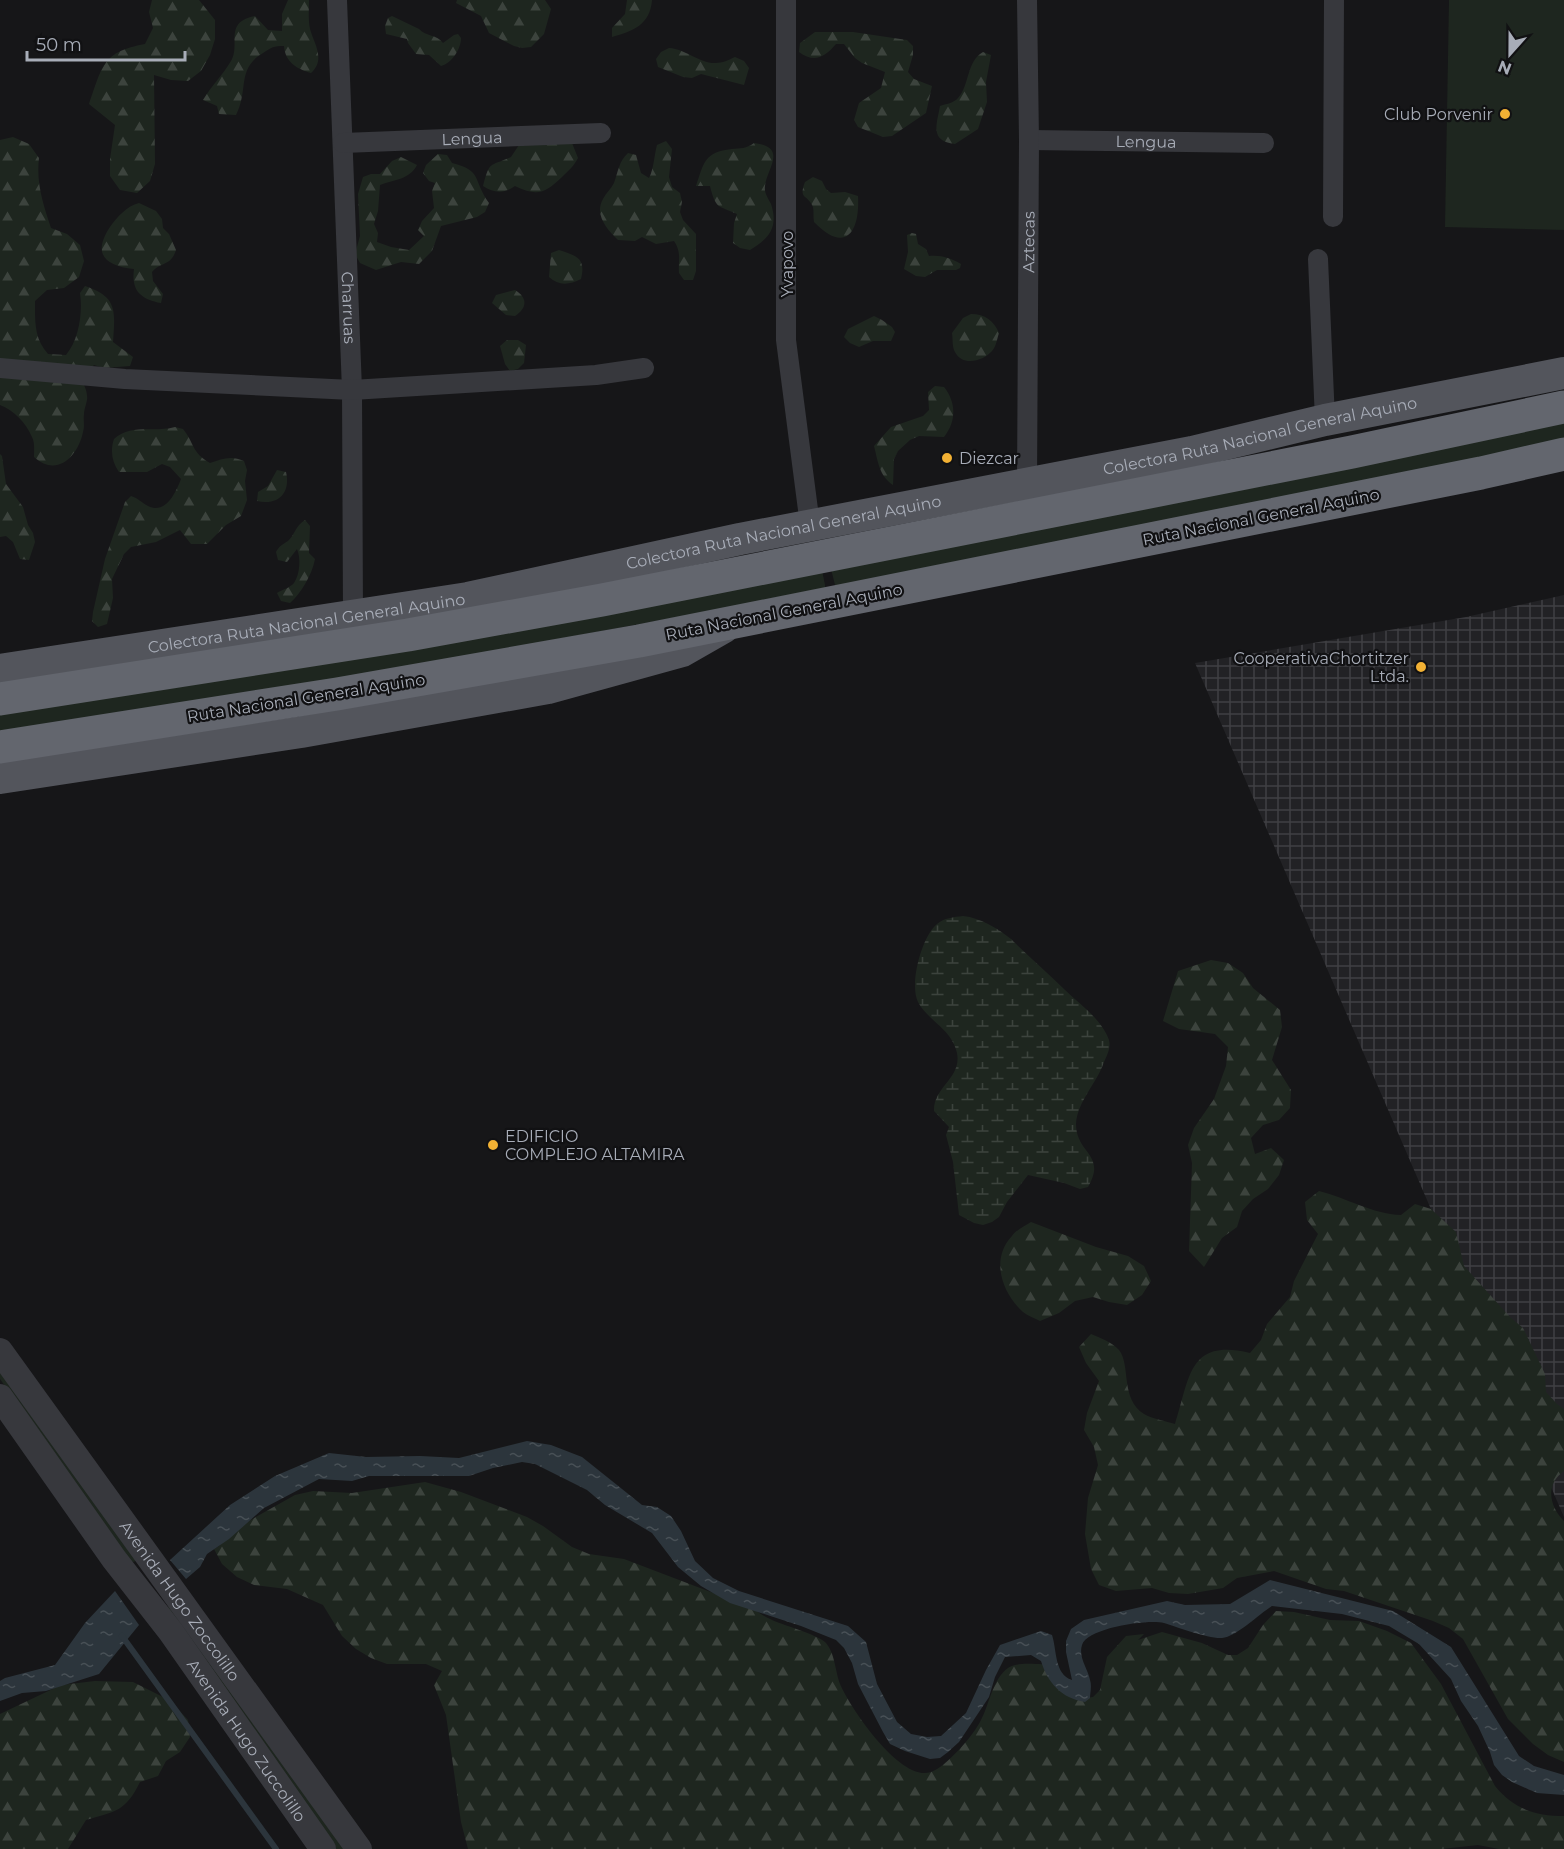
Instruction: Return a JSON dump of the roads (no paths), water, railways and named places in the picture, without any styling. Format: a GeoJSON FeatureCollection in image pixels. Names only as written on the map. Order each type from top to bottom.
{"type":"FeatureCollection","features":[{"type":"Feature","properties":{"kind":"highway"},"geometry":{"type":"LineString","coordinates":[[0,699],[385,639],[602,600],[1340,454],[1564,406]]}},
{"type":"Feature","properties":{"kind":"highway","name":"Ruta Nacional General Aquino"},"geometry":{"type":"LineString","coordinates":[[0,747],[337,694],[730,623],[1480,473],[1564,454]]}},
{"type":"Feature","properties":{"kind":"main road","name":"Colectora Ruta Nacional General Aquino"},"geometry":{"type":"LineString","coordinates":[[0,670],[468,598],[810,525],[1192,452],[1325,420],[1564,374]]}},
{"type":"Feature","properties":{"kind":"main road"},"geometry":{"type":"LineString","coordinates":[[1192,452],[1564,406]]}},
{"type":"Feature","properties":{"kind":"main road"},"geometry":{"type":"LineString","coordinates":[[468,598],[602,600]]}},
{"type":"Feature","properties":{"kind":"main road"},"geometry":{"type":"LineString","coordinates":[[0,778],[301,732],[548,688],[682,651],[730,623]]}},
{"type":"Feature","properties":{"kind":"street","name":"Charruas"},"geometry":{"type":"LineString","coordinates":[[338,0],[352,390],[353,615]]}},
{"type":"Feature","properties":{"kind":"street","name":"Yvapovo"},"geometry":{"type":"LineString","coordinates":[[786,0],[786,340],[810,525]]}},
{"type":"Feature","properties":{"kind":"street","name":"Aztecas"},"geometry":{"type":"LineString","coordinates":[[1027,0],[1029,140],[1027,484]]}},
{"type":"Feature","properties":{"kind":"street"},"geometry":{"type":"LineString","coordinates":[[1333,217],[1334,0]]}},
{"type":"Feature","properties":{"kind":"street","name":"Lengua"},"geometry":{"type":"LineString","coordinates":[[343,143],[601,133]]}},
{"type":"Feature","properties":{"kind":"street","name":"Lengua"},"geometry":{"type":"LineString","coordinates":[[1029,140],[1264,143]]}},
{"type":"Feature","properties":{"kind":"street"},"geometry":{"type":"LineString","coordinates":[[1318,259],[1325,420]]}},
{"type":"Feature","properties":{"kind":"street"},"geometry":{"type":"LineString","coordinates":[[0,368],[125,379],[352,390],[596,375],[644,368]]}},
{"type":"Feature","properties":{"kind":"street","name":"Avenida Hugo Zoccolillo"},"geometry":{"type":"LineString","coordinates":[[0,1351],[359,1849]]}},
{"type":"Feature","properties":{"kind":"street","name":"Avenida Hugo Zoccolillo"},"geometry":{"type":"LineString","coordinates":[[0,1397],[114,1559],[171,1632]]}},
{"type":"Feature","properties":{"kind":"street","name":"Avenida Hugo Zuccolillo"},"geometry":{"type":"LineString","coordinates":[[171,1632],[323,1849]]}},
{"type":"Feature","properties":{"kind":"water"},"geometry":{"type":"Polygon","coordinates":[[[527,1441],[551,1445],[582,1457],[642,1505],[657,1507],[671,1516],[695,1561],[713,1578],[739,1591],[848,1626],[866,1642],[877,1684],[897,1722],[911,1734],[927,1737],[941,1736],[966,1713],[1000,1645],[1041,1631],[1052,1635],[1059,1667],[1066,1677],[1072,1680],[1066,1641],[1071,1629],[1084,1620],[1167,1601],[1185,1605],[1230,1604],[1270,1580],[1393,1611],[1451,1647],[1519,1756],[1534,1766],[1564,1775],[1564,1795],[1537,1793],[1502,1775],[1494,1765],[1478,1726],[1461,1701],[1451,1679],[1419,1644],[1389,1626],[1342,1614],[1272,1606],[1241,1630],[1222,1638],[1201,1635],[1156,1622],[1119,1626],[1095,1634],[1086,1639],[1081,1649],[1091,1685],[1090,1698],[1085,1702],[1062,1693],[1047,1676],[1041,1661],[1031,1655],[1005,1657],[995,1677],[989,1697],[959,1742],[940,1758],[930,1759],[905,1751],[890,1744],[858,1684],[852,1663],[844,1648],[836,1640],[730,1603],[701,1586],[678,1567],[652,1533],[605,1505],[587,1490],[535,1464],[522,1462],[469,1476],[369,1476],[352,1481],[319,1479],[264,1508],[229,1539],[207,1554],[200,1567],[186,1579],[170,1560],[230,1505],[275,1476],[329,1453],[366,1457],[459,1458],[527,1441]]]}},
{"type":"Feature","properties":{"kind":"water"},"geometry":{"type":"Polygon","coordinates":[[[115,1591],[139,1625],[99,1674],[46,1691],[22,1693],[0,1701],[0,1681],[55,1665],[85,1623],[115,1591]]]}},
{"type":"Feature","properties":{"kind":"waterway"},"geometry":{"type":"LineString","coordinates":[[122,1636],[276,1849]]}},
{"type":"Feature","properties":{"kind":"place","name":"Club Porvenir"},"geometry":{"type":"Point","coordinates":[1505,114]}},
{"type":"Feature","properties":{"kind":"place","name":"Diezcar"},"geometry":{"type":"Point","coordinates":[947,458]}},
{"type":"Feature","properties":{"kind":"place","name":"CooperativaChortitzer Ltda."},"geometry":{"type":"Point","coordinates":[1421,667]}},
{"type":"Feature","properties":{"kind":"place","name":"EDIFICIO COMPLEJO ALTAMIRA"},"geometry":{"type":"Point","coordinates":[493,1145]}}]}
